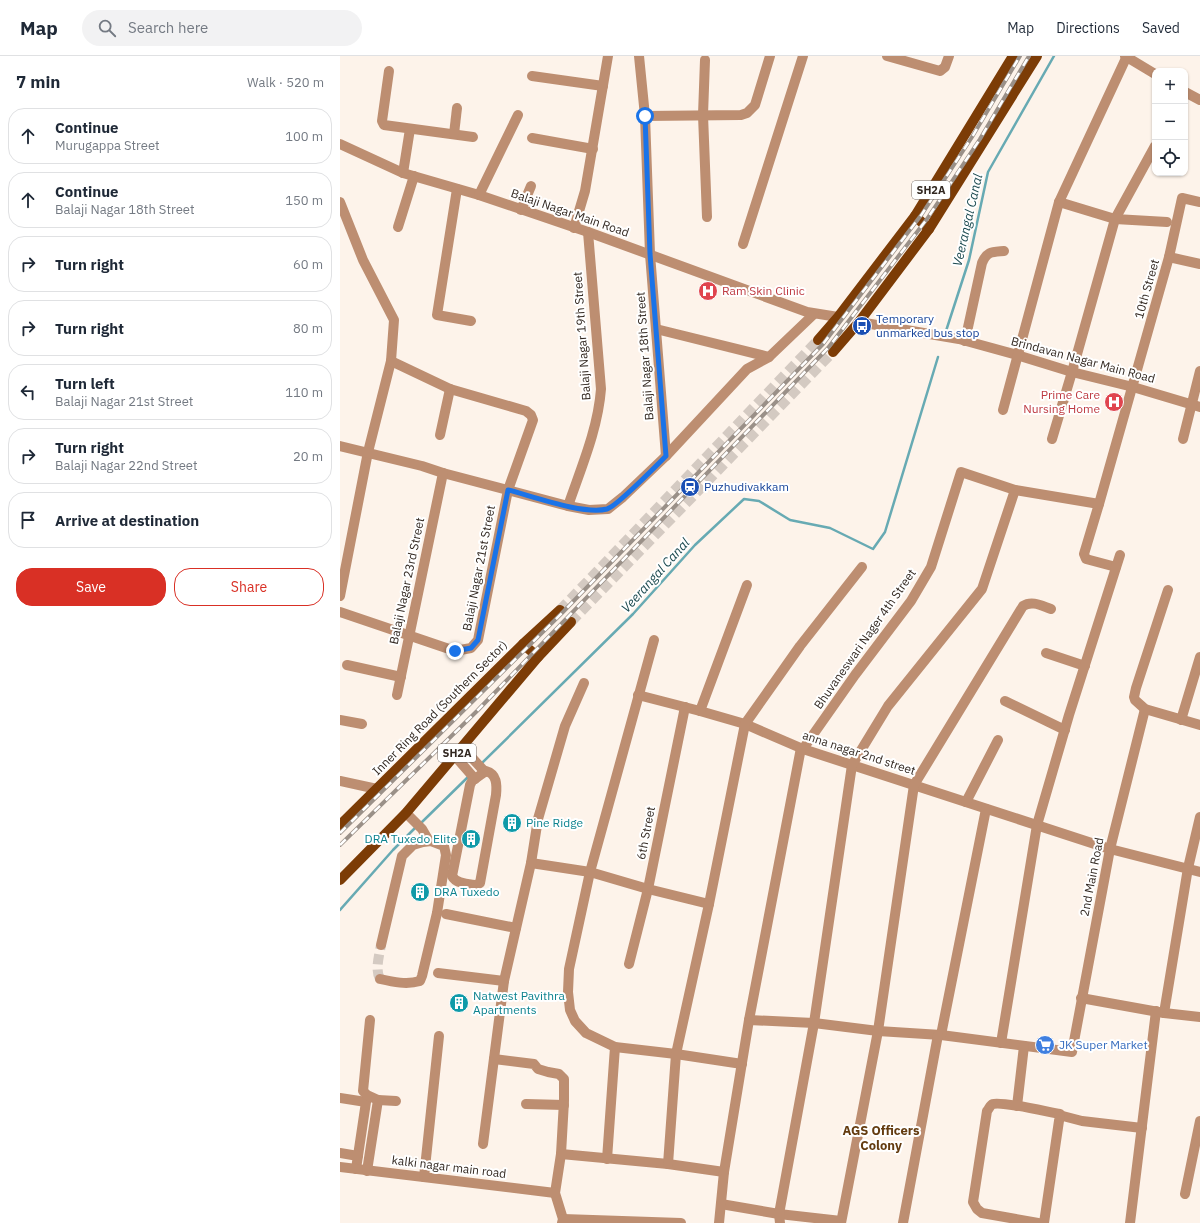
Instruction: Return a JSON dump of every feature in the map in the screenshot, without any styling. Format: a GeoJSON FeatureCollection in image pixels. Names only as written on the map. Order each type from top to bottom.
{"type":"FeatureCollection","features":[{"type":"Feature","properties":{"kind":"main road","name":"SH2A"},"geometry":{"type":"LineString","coordinates":[[818,340],[838,317],[915,216],[1013,56]]}},
{"type":"Feature","properties":{"kind":"main road","name":"SH2A"},"geometry":{"type":"LineString","coordinates":[[833,352],[859,322],[929,229],[1036,56]]}},
{"type":"Feature","properties":{"kind":"main road"},"geometry":{"type":"LineString","coordinates":[[915,216],[929,229]]}},
{"type":"Feature","properties":{"kind":"main road","name":"Inner Ring Road (Southern Sector)"},"geometry":{"type":"LineString","coordinates":[[340,825],[523,644],[560,610]]}},
{"type":"Feature","properties":{"kind":"main road","name":"SH2A"},"geometry":{"type":"LineString","coordinates":[[340,880],[411,822],[462,747],[538,657],[571,622]]}},
{"type":"Feature","properties":{"kind":"main road"},"geometry":{"type":"LineString","coordinates":[[523,644],[538,657]]}},
{"type":"Feature","properties":{"kind":"street"},"geometry":{"type":"LineString","coordinates":[[574,228],[585,191],[608,56]]}},
{"type":"Feature","properties":{"kind":"street","name":"Balaji Nagar 18th Street"},"geometry":{"type":"LineString","coordinates":[[639,56],[645,116],[650,254],[666,456]]}},
{"type":"Feature","properties":{"kind":"street"},"geometry":{"type":"LineString","coordinates":[[645,116],[740,115],[747,113],[754,105],[770,56]]}},
{"type":"Feature","properties":{"kind":"street"},"geometry":{"type":"LineString","coordinates":[[743,244],[803,56]]}},
{"type":"Feature","properties":{"kind":"street"},"geometry":{"type":"LineString","coordinates":[[887,56],[936,71],[943,70],[949,56]]}},
{"type":"Feature","properties":{"kind":"street"},"geometry":{"type":"LineString","coordinates":[[1003,410],[1059,202],[1126,56],[1152,72]]}},
{"type":"Feature","properties":{"kind":"street"},"geometry":{"type":"LineString","coordinates":[[705,60],[703,115],[707,217]]}},
{"type":"Feature","properties":{"kind":"street"},"geometry":{"type":"LineString","coordinates":[[389,71],[382,123],[386,126],[473,137]]}},
{"type":"Feature","properties":{"kind":"street"},"geometry":{"type":"LineString","coordinates":[[532,76],[603,86]]}},
{"type":"Feature","properties":{"kind":"street"},"geometry":{"type":"LineString","coordinates":[[1188,94],[1200,100]]}},
{"type":"Feature","properties":{"kind":"street"},"geometry":{"type":"LineString","coordinates":[[454,134],[457,108]]}},
{"type":"Feature","properties":{"kind":"street"},"geometry":{"type":"LineString","coordinates":[[479,196],[518,115]]}},
{"type":"Feature","properties":{"kind":"street"},"geometry":{"type":"LineString","coordinates":[[403,172],[410,129]]}},
{"type":"Feature","properties":{"kind":"street"},"geometry":{"type":"LineString","coordinates":[[532,138],[593,149]]}},
{"type":"Feature","properties":{"kind":"street","name":"Balaji Nagar Main Road"},"geometry":{"type":"LineString","coordinates":[[340,144],[414,176],[588,232],[814,314],[838,317]]}},
{"type":"Feature","properties":{"kind":"street"},"geometry":{"type":"LineString","coordinates":[[1052,439],[1115,219],[1152,151]]}},
{"type":"Feature","properties":{"kind":"street"},"geometry":{"type":"LineString","coordinates":[[398,227],[414,176]]}},
{"type":"Feature","properties":{"kind":"street"},"geometry":{"type":"LineString","coordinates":[[522,210],[531,186]]}},
{"type":"Feature","properties":{"kind":"street"},"geometry":{"type":"LineString","coordinates":[[457,189],[437,315],[471,321]]}},
{"type":"Feature","properties":{"kind":"street","name":"10th Street"},"geometry":{"type":"LineString","coordinates":[[1116,567],[1086,559],[1084,554],[1169,257],[1182,198],[1200,202]]}},
{"type":"Feature","properties":{"kind":"street"},"geometry":{"type":"LineString","coordinates":[[340,202],[363,260],[394,320],[391,361],[368,452],[340,596]]}},
{"type":"Feature","properties":{"kind":"street"},"geometry":{"type":"LineString","coordinates":[[1059,202],[1115,219],[1167,222]]}},
{"type":"Feature","properties":{"kind":"street","name":"Balaji Nagar 19th Street"},"geometry":{"type":"LineString","coordinates":[[568,506],[600,407],[601,389],[588,232]]}},
{"type":"Feature","properties":{"kind":"street"},"geometry":{"type":"LineString","coordinates":[[859,322],[962,340],[985,255],[990,252],[1004,251]]}},
{"type":"Feature","properties":{"kind":"street"},"geometry":{"type":"LineString","coordinates":[[1169,257],[1200,264]]}},
{"type":"Feature","properties":{"kind":"street"},"geometry":{"type":"LineString","coordinates":[[340,446],[422,466],[443,473],[568,506],[589,510],[608,509],[623,497],[666,456],[747,369],[770,357],[814,314]]}},
{"type":"Feature","properties":{"kind":"street"},"geometry":{"type":"LineString","coordinates":[[656,329],[770,357]]}},
{"type":"Feature","properties":{"kind":"street","name":"Brindavan Nagar Main Road"},"geometry":{"type":"LineString","coordinates":[[962,340],[1072,372],[1196,405]]}},
{"type":"Feature","properties":{"kind":"street"},"geometry":{"type":"LineString","coordinates":[[391,361],[450,389],[440,435]]}},
{"type":"Feature","properties":{"kind":"street"},"geometry":{"type":"LineString","coordinates":[[1183,439],[1196,405],[1200,371]]}},
{"type":"Feature","properties":{"kind":"street","name":"Balaji Nagar 21st Street"},"geometry":{"type":"LineString","coordinates":[[410,635],[455,651],[471,648],[478,640],[508,490],[533,420],[531,415],[526,411],[450,389]]}},
{"type":"Feature","properties":{"kind":"street","name":"Bhuvaneswari Nager 4th Street"},"geometry":{"type":"LineString","coordinates":[[802,749],[910,601],[931,567],[961,472],[1015,490]]}},
{"type":"Feature","properties":{"kind":"street","name":"Balaji Nagar 23rd Street"},"geometry":{"type":"LineString","coordinates":[[397,695],[443,473]]}},
{"type":"Feature","properties":{"kind":"street"},"geometry":{"type":"LineString","coordinates":[[780,1218],[814,1023],[852,765],[888,706],[982,589],[1015,490],[1099,504]]}},
{"type":"Feature","properties":{"kind":"street"},"geometry":{"type":"LineString","coordinates":[[1001,1043],[1037,825],[1120,555]]}},
{"type":"Feature","properties":{"kind":"street"},"geometry":{"type":"LineString","coordinates":[[668,1164],[676,1054],[709,904],[745,724],[800,646],[862,567]]}},
{"type":"Feature","properties":{"kind":"street"},"geometry":{"type":"LineString","coordinates":[[700,710],[747,585]]}},
{"type":"Feature","properties":{"kind":"street"},"geometry":{"type":"LineString","coordinates":[[1168,590],[1134,696],[1135,700],[1145,709],[1200,725]]}},
{"type":"Feature","properties":{"kind":"street"},"geometry":{"type":"LineString","coordinates":[[721,1204],[780,1218],[841,1222],[878,1031],[914,785],[1023,606],[1027,603],[1034,603],[1051,609]]}},
{"type":"Feature","properties":{"kind":"street"},"geometry":{"type":"LineString","coordinates":[[340,612],[410,635]]}},
{"type":"Feature","properties":{"kind":"street"},"geometry":{"type":"LineString","coordinates":[[654,640],[590,872],[569,969],[568,992],[570,1010],[576,1021],[586,1033],[615,1047],[742,1064]]}},
{"type":"Feature","properties":{"kind":"street"},"geometry":{"type":"LineString","coordinates":[[1046,653],[1085,666]]}},
{"type":"Feature","properties":{"kind":"street"},"geometry":{"type":"LineString","coordinates":[[1181,720],[1200,657]]}},
{"type":"Feature","properties":{"kind":"street"},"geometry":{"type":"LineString","coordinates":[[347,665],[401,677]]}},
{"type":"Feature","properties":{"kind":"street"},"geometry":{"type":"LineString","coordinates":[[483,1144],[504,981],[531,863],[538,819],[565,726],[584,683]]}},
{"type":"Feature","properties":{"kind":"street","name":"anna nagar 2nd street"},"geometry":{"type":"LineString","coordinates":[[638,696],[700,710],[745,724],[802,749],[1072,837],[1110,849],[1200,872]]}},
{"type":"Feature","properties":{"kind":"street"},"geometry":{"type":"LineString","coordinates":[[1005,701],[1065,730]]}},
{"type":"Feature","properties":{"kind":"street","name":"6th Street"},"geometry":{"type":"LineString","coordinates":[[629,964],[648,889],[685,707]]}},
{"type":"Feature","properties":{"kind":"street","name":"2nd Main Road"},"geometry":{"type":"LineString","coordinates":[[1024,1046],[1072,1052],[1110,849],[1145,709]]}},
{"type":"Feature","properties":{"kind":"street"},"geometry":{"type":"LineString","coordinates":[[340,720],[362,724]]}},
{"type":"Feature","properties":{"kind":"street"},"geometry":{"type":"LineString","coordinates":[[966,802],[998,740]]}},
{"type":"Feature","properties":{"kind":"street"},"geometry":{"type":"LineString","coordinates":[[462,747],[480,767],[489,772],[495,778],[496,782],[496,794],[480,883],[476,885],[456,881],[452,876],[471,775],[480,767]]}},
{"type":"Feature","properties":{"kind":"street"},"geometry":{"type":"LineString","coordinates":[[719,1223],[724,1172],[749,1020],[802,749]]}},
{"type":"Feature","properties":{"kind":"street"},"geometry":{"type":"LineString","coordinates":[[455,756],[471,775]]}},
{"type":"Feature","properties":{"kind":"street"},"geometry":{"type":"LineString","coordinates":[[340,781],[377,789]]}},
{"type":"Feature","properties":{"kind":"street"},"geometry":{"type":"LineString","coordinates":[[903,1223],[986,808]]}},
{"type":"Feature","properties":{"kind":"street"},"geometry":{"type":"LineString","coordinates":[[1130,1223],[1142,1128],[1160,1012],[1188,868],[1200,817]]}},
{"type":"Feature","properties":{"kind":"street"},"geometry":{"type":"LineString","coordinates":[[411,822],[427,842]]}},
{"type":"Feature","properties":{"kind":"street"},"geometry":{"type":"LineString","coordinates":[[380,979],[413,983],[420,981],[437,913],[446,854],[444,846],[439,843],[427,842],[414,845],[402,856],[381,945]]}},
{"type":"Feature","properties":{"kind":"street"},"geometry":{"type":"LineString","coordinates":[[531,863],[590,872],[648,889],[709,904]]}},
{"type":"Feature","properties":{"kind":"street"},"geometry":{"type":"LineString","coordinates":[[446,914],[516,928]]}},
{"type":"Feature","properties":{"kind":"street"},"geometry":{"type":"LineString","coordinates":[[438,973],[504,981]]}},
{"type":"Feature","properties":{"kind":"street"},"geometry":{"type":"LineString","coordinates":[[1081,998],[1200,1018]]}},
{"type":"Feature","properties":{"kind":"street"},"geometry":{"type":"LineString","coordinates":[[370,1020],[363,1090],[367,1095],[378,1100],[396,1101]]}},
{"type":"Feature","properties":{"kind":"street"},"geometry":{"type":"LineString","coordinates":[[749,1020],[814,1023],[878,1031],[940,1035],[1024,1046],[1017,1106]]}},
{"type":"Feature","properties":{"kind":"street"},"geometry":{"type":"LineString","coordinates":[[424,1177],[439,1036]]}},
{"type":"Feature","properties":{"kind":"street"},"geometry":{"type":"LineString","coordinates":[[607,1159],[615,1047]]}},
{"type":"Feature","properties":{"kind":"street"},"geometry":{"type":"LineString","coordinates":[[494,1059],[534,1064],[538,1069],[559,1074],[564,1079],[561,1154],[555,1193],[562,1221],[681,1223]]}},
{"type":"Feature","properties":{"kind":"street"},"geometry":{"type":"LineString","coordinates":[[340,1098],[366,1102],[356,1169]]}},
{"type":"Feature","properties":{"kind":"street"},"geometry":{"type":"LineString","coordinates":[[367,1171],[378,1100]]}},
{"type":"Feature","properties":{"kind":"street"},"geometry":{"type":"LineString","coordinates":[[526,1104],[564,1105]]}},
{"type":"Feature","properties":{"kind":"street"},"geometry":{"type":"LineString","coordinates":[[1038,1223],[982,1213],[977,1209],[973,1202],[987,1111],[990,1107],[994,1104],[1017,1106],[1060,1114],[1059,1116],[1082,1121],[1142,1128]]}},
{"type":"Feature","properties":{"kind":"street"},"geometry":{"type":"LineString","coordinates":[[1044,1223],[1059,1116]]}},
{"type":"Feature","properties":{"kind":"street"},"geometry":{"type":"LineString","coordinates":[[1185,1194],[1200,1121]]}},
{"type":"Feature","properties":{"kind":"street"},"geometry":{"type":"LineString","coordinates":[[340,1154],[358,1156]]}},
{"type":"Feature","properties":{"kind":"street"},"geometry":{"type":"LineString","coordinates":[[561,1154],[668,1164],[724,1172]]}},
{"type":"Feature","properties":{"kind":"street","name":"kalki nagar main road"},"geometry":{"type":"LineString","coordinates":[[340,1166],[367,1171],[555,1193]]}},
{"type":"Feature","properties":{"kind":"waterway","name":"Veerangal Canal"},"geometry":{"type":"LineString","coordinates":[[946,331],[969,260],[988,172],[1054,56]]}},
{"type":"Feature","properties":{"kind":"waterway","name":"Veerangal Canal"},"geometry":{"type":"LineString","coordinates":[[481,764],[633,614],[695,545],[744,499],[759,501],[790,520],[830,528],[873,549],[885,532],[938,357]]}},
{"type":"Feature","properties":{"kind":"waterway","name":"Veerangal Canal"},"geometry":{"type":"LineString","coordinates":[[421,823],[469,776]]}},
{"type":"Feature","properties":{"kind":"waterway","name":"Veerangal Canal"},"geometry":{"type":"LineString","coordinates":[[340,910],[393,850],[417,826]]}},
{"type":"Feature","properties":{"kind":"tunnel"},"geometry":{"type":"LineString","coordinates":[[560,610],[818,340]]}},
{"type":"Feature","properties":{"kind":"tunnel"},"geometry":{"type":"LineString","coordinates":[[571,622],[833,352]]}},
{"type":"Feature","properties":{"kind":"tunnel"},"geometry":{"type":"LineString","coordinates":[[380,979],[378,971],[378,958],[381,945]]}},
{"type":"Feature","properties":{"kind":"railway"},"geometry":{"type":"LineString","coordinates":[[340,833],[562,613],[823,344],[922,214],[972,137],[1020,56]]}},
{"type":"Feature","properties":{"kind":"railway"},"geometry":{"type":"LineString","coordinates":[[340,845],[477,711],[828,348],[927,219],[980,139],[1029,56]]}},
{"type":"Feature","properties":{"kind":"place","name":"Ram Skin Clinic"},"geometry":{"type":"Point","coordinates":[708,291]}},
{"type":"Feature","properties":{"kind":"place","name":"Temporary unmarked bus stop"},"geometry":{"type":"Point","coordinates":[862,326]}},
{"type":"Feature","properties":{"kind":"place","name":"Prime Care Nursing Home"},"geometry":{"type":"Point","coordinates":[1114,402]}},
{"type":"Feature","properties":{"kind":"place","name":"Puzhudivakkam"},"geometry":{"type":"Point","coordinates":[690,487]}},
{"type":"Feature","properties":{"kind":"place","name":"Pine Ridge"},"geometry":{"type":"Point","coordinates":[512,823]}},
{"type":"Feature","properties":{"kind":"place","name":"DRA Tuxedo Elite"},"geometry":{"type":"Point","coordinates":[471,839]}},
{"type":"Feature","properties":{"kind":"place","name":"DRA Tuxedo"},"geometry":{"type":"Point","coordinates":[420,892]}},
{"type":"Feature","properties":{"kind":"place","name":"Natwest Pavithra Apartments"},"geometry":{"type":"Point","coordinates":[459,1003]}},
{"type":"Feature","properties":{"kind":"place","name":"JK Super Market"},"geometry":{"type":"Point","coordinates":[1045,1045]}},
{"type":"Feature","properties":{"kind":"district","name":"AGS Officers Colony"},"geometry":{"type":"Point","coordinates":[881,1138]}},
{"type":"Feature","properties":{"kind":"route"},"geometry":{"type":"LineString","coordinates":[[455,651],[471,648],[478,640],[508,490],[589,510],[608,509],[623,497],[666,456],[650,254],[645,116]]}}]}
